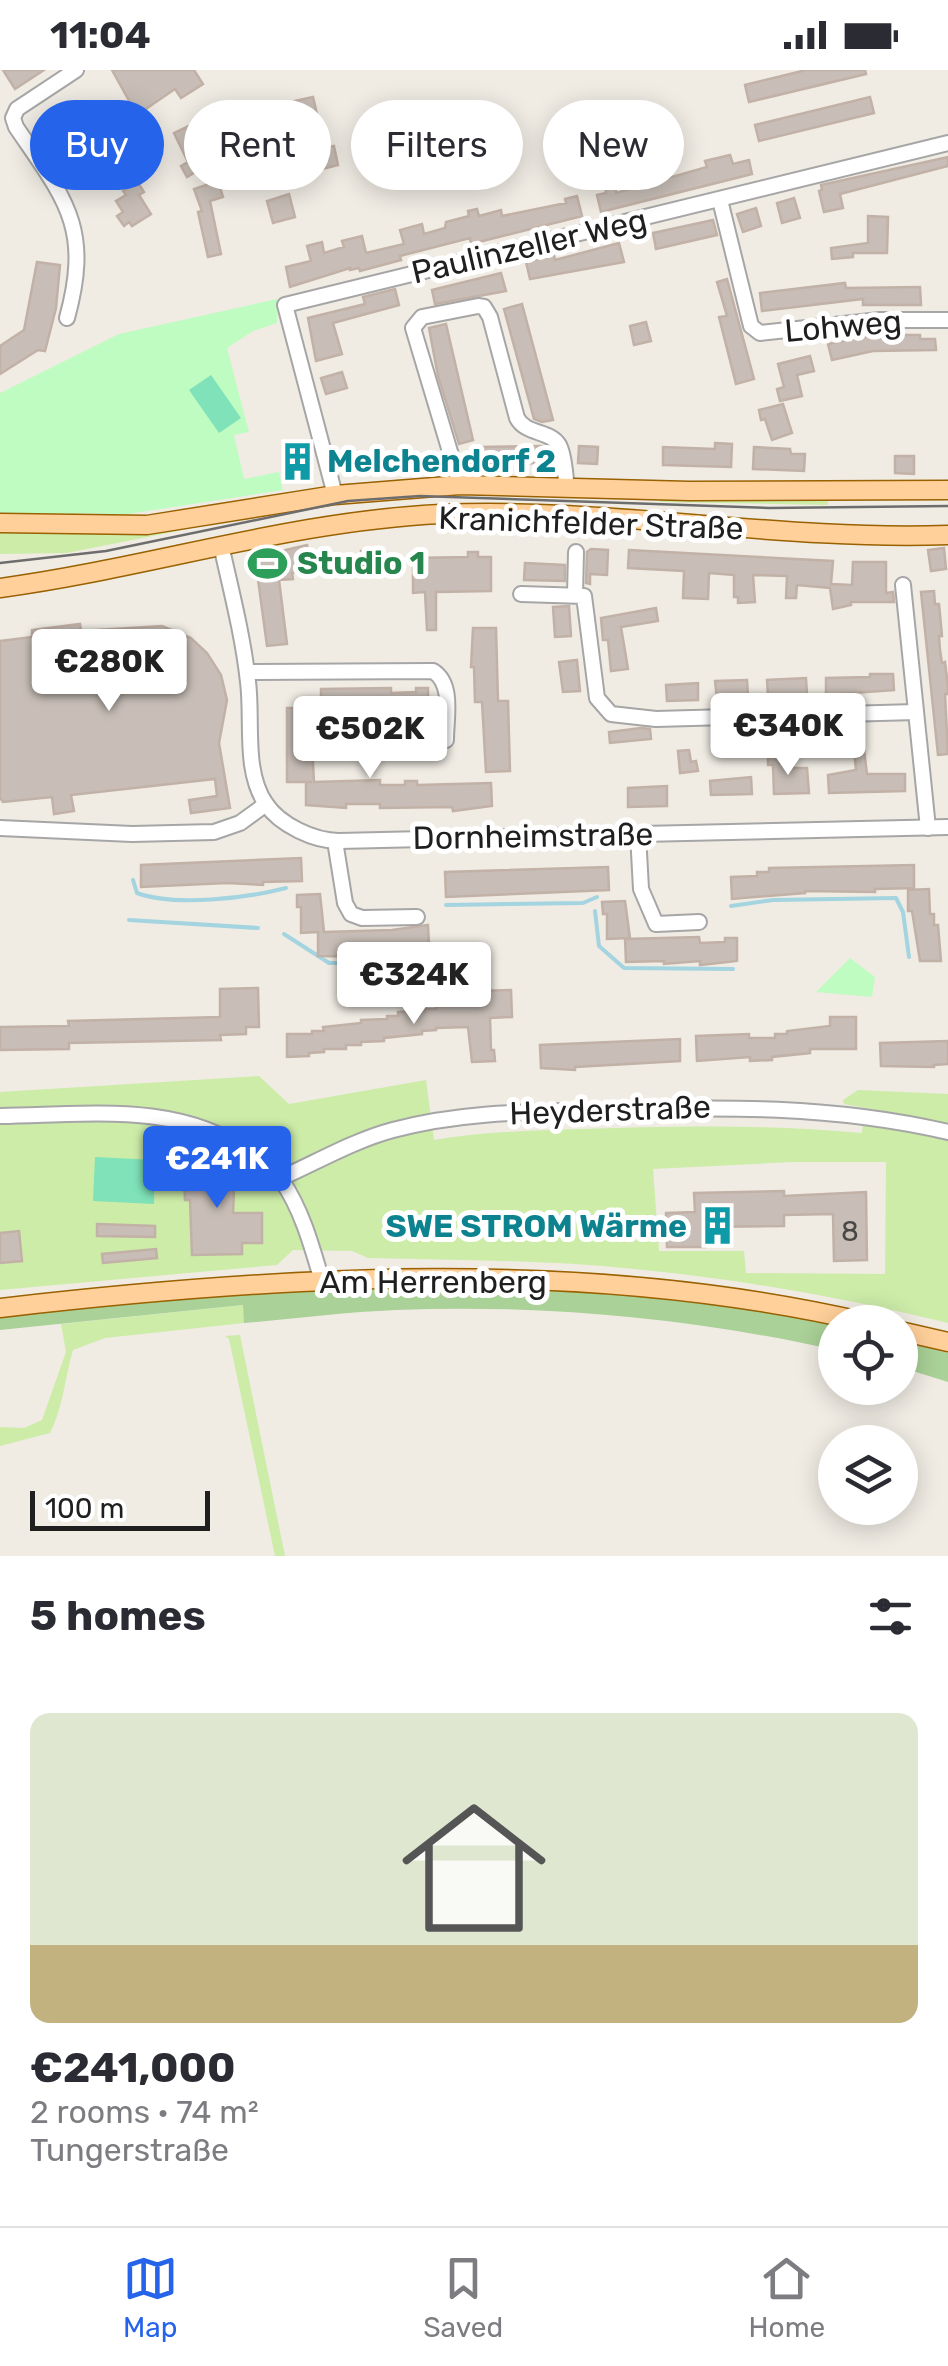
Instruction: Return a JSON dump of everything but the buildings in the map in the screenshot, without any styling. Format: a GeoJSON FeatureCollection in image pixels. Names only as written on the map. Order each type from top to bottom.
{"type":"FeatureCollection","features":[{"type":"Feature","properties":{"kind":"main road","name":"Kranichfelder Straße"},"geometry":{"type":"LineString","coordinates":[[0,524],[147,525],[458,476],[567,488],[689,492],[948,490]]}},
{"type":"Feature","properties":{"kind":"main road","name":"Kranichfelder Straße"},"geometry":{"type":"LineString","coordinates":[[0,588],[301,529],[470,514],[682,523],[842,536],[948,535]]}},
{"type":"Feature","properties":{"kind":"main road","name":"Am Herrenberg"},"geometry":{"type":"LineString","coordinates":[[0,1308],[219,1287],[403,1278],[618,1286],[762,1301],[818,1313]]}},
{"type":"Feature","properties":{"kind":"main road"},"geometry":{"type":"LineString","coordinates":[[918,1335],[948,1342]]}},
{"type":"Feature","properties":{"kind":"street"},"geometry":{"type":"LineString","coordinates":[[67,318],[78,266],[70,216],[64,197],[13,118],[17,109],[76,70]]}},
{"type":"Feature","properties":{"kind":"street","name":"Paulinzeller Weg"},"geometry":{"type":"LineString","coordinates":[[335,495],[285,304],[948,143]]}},
{"type":"Feature","properties":{"kind":"street","name":"Lohweg"},"geometry":{"type":"LineString","coordinates":[[720,200],[750,326],[760,333],[880,320],[948,320]]}},
{"type":"Feature","properties":{"kind":"street","name":"Kranichfelder Straße"},"geometry":{"type":"LineString","coordinates":[[458,476],[414,328],[422,317],[478,306],[484,307],[490,316],[517,418],[527,429],[559,446],[567,488]]}},
{"type":"Feature","properties":{"kind":"street"},"geometry":{"type":"LineString","coordinates":[[0,828],[114,834],[214,832],[240,823],[266,804],[253,767],[247,672],[221,545]]}},
{"type":"Feature","properties":{"kind":"street"},"geometry":{"type":"LineString","coordinates":[[575,595],[576,552]]}},
{"type":"Feature","properties":{"kind":"street"},"geometry":{"type":"LineString","coordinates":[[903,585],[928,828]]}},
{"type":"Feature","properties":{"kind":"street"},"geometry":{"type":"LineString","coordinates":[[521,594],[584,596],[596,698],[603,709],[615,716],[693,719],[916,712]]}},
{"type":"Feature","properties":{"kind":"street"},"geometry":{"type":"LineString","coordinates":[[247,672],[433,671],[441,677],[446,691],[446,740],[438,741]]}},
{"type":"Feature","properties":{"kind":"street","name":"Dornheimstraße"},"geometry":{"type":"LineString","coordinates":[[266,804],[290,824],[335,841],[928,828],[947,831]]}},
{"type":"Feature","properties":{"kind":"street"},"geometry":{"type":"LineString","coordinates":[[638,834],[641,889],[656,924],[699,922]]}},
{"type":"Feature","properties":{"kind":"street"},"geometry":{"type":"LineString","coordinates":[[335,841],[350,914],[362,918],[417,917]]}},
{"type":"Feature","properties":{"kind":"street","name":"Heyderstraße"},"geometry":{"type":"LineString","coordinates":[[281,1178],[380,1134],[475,1115],[801,1108],[881,1118],[948,1132]]}},
{"type":"Feature","properties":{"kind":"street"},"geometry":{"type":"LineString","coordinates":[[0,1116],[149,1115],[193,1124],[232,1139],[281,1178],[300,1215],[322,1281]]}},
{"type":"Feature","properties":{"kind":"green space"},"geometry":{"type":"Polygon","coordinates":[[[277,299],[277,323],[253,331],[227,348],[249,432],[234,435],[244,479],[279,472],[283,490],[128,514],[0,513],[0,393],[119,334],[277,299]]]}},
{"type":"Feature","properties":{"kind":"green space"},"geometry":{"type":"Polygon","coordinates":[[[211,375],[241,418],[219,433],[189,390],[211,375]]]}},
{"type":"Feature","properties":{"kind":"green space"},"geometry":{"type":"Polygon","coordinates":[[[828,498],[828,505],[660,502],[660,499],[828,498]]]}},
{"type":"Feature","properties":{"kind":"green space"},"geometry":{"type":"Polygon","coordinates":[[[208,525],[67,553],[0,554],[0,530],[104,533],[208,525]]]}},
{"type":"Feature","properties":{"kind":"green space"},"geometry":{"type":"Polygon","coordinates":[[[850,958],[875,977],[872,997],[816,992],[850,958]]]}},
{"type":"Feature","properties":{"kind":"green space"},"geometry":{"type":"Polygon","coordinates":[[[259,1076],[289,1104],[426,1080],[434,1140],[503,1132],[648,1127],[770,1127],[862,1133],[863,1121],[948,1138],[948,1323],[918,1316],[918,1305],[870,1305],[674,1273],[534,1262],[368,1258],[352,1251],[293,1250],[277,1265],[0,1290],[0,1092],[259,1076]],[[886,1162],[653,1169],[659,1251],[744,1251],[746,1273],[885,1274],[886,1162]]]}},
{"type":"Feature","properties":{"kind":"green space"},"geometry":{"type":"Polygon","coordinates":[[[858,1090],[948,1094],[948,1123],[844,1104],[843,1100],[858,1090]]]}},
{"type":"Feature","properties":{"kind":"green space"},"geometry":{"type":"Polygon","coordinates":[[[95,1157],[155,1160],[154,1204],[93,1201],[95,1157]]]}},
{"type":"Feature","properties":{"kind":"green space"},"geometry":{"type":"Polygon","coordinates":[[[499,1289],[668,1299],[818,1322],[818,1347],[672,1322],[506,1309],[377,1311],[244,1323],[243,1305],[0,1330],[0,1316],[262,1292],[499,1289]]]}},
{"type":"Feature","properties":{"kind":"green space"},"geometry":{"type":"Polygon","coordinates":[[[244,1305],[244,1323],[105,1338],[73,1350],[50,1433],[0,1446],[0,1427],[24,1428],[42,1420],[66,1352],[61,1324],[244,1305]]]}},
{"type":"Feature","properties":{"kind":"green space"},"geometry":{"type":"Polygon","coordinates":[[[240,1335],[285,1556],[275,1556],[229,1339],[225,1336],[240,1335]]]}},
{"type":"Feature","properties":{"kind":"green space"},"geometry":{"type":"Polygon","coordinates":[[[918,1346],[948,1353],[948,1382],[918,1373],[918,1346]]]}},
{"type":"Feature","properties":{"kind":"waterway"},"geometry":{"type":"LineString","coordinates":[[133,880],[137,893],[171,900],[232,898],[286,888]]}},
{"type":"Feature","properties":{"kind":"waterway"},"geometry":{"type":"LineString","coordinates":[[446,905],[583,903],[597,897]]}},
{"type":"Feature","properties":{"kind":"waterway"},"geometry":{"type":"LineString","coordinates":[[731,906],[773,900],[896,898],[903,912],[909,957]]}},
{"type":"Feature","properties":{"kind":"waterway"},"geometry":{"type":"LineString","coordinates":[[595,911],[599,946],[624,968],[733,969]]}},
{"type":"Feature","properties":{"kind":"waterway"},"geometry":{"type":"LineString","coordinates":[[129,920],[258,928]]}},
{"type":"Feature","properties":{"kind":"waterway"},"geometry":{"type":"LineString","coordinates":[[284,934],[329,963],[383,963],[434,949]]}},
{"type":"Feature","properties":{"kind":"tram line"},"geometry":{"type":"LineString","coordinates":[[0,563],[106,551],[348,501],[420,496],[770,508],[948,506]]}},
{"type":"Feature","properties":{"kind":"place","name":"Melchendorf 2"},"geometry":{"type":"Point","coordinates":[297,461]}},
{"type":"Feature","properties":{"kind":"place","name":"Studio 1"},"geometry":{"type":"Point","coordinates":[267,563]}},
{"type":"Feature","properties":{"kind":"place","name":"SWE STROM Wärme"},"geometry":{"type":"Point","coordinates":[717,1226]}}]}
